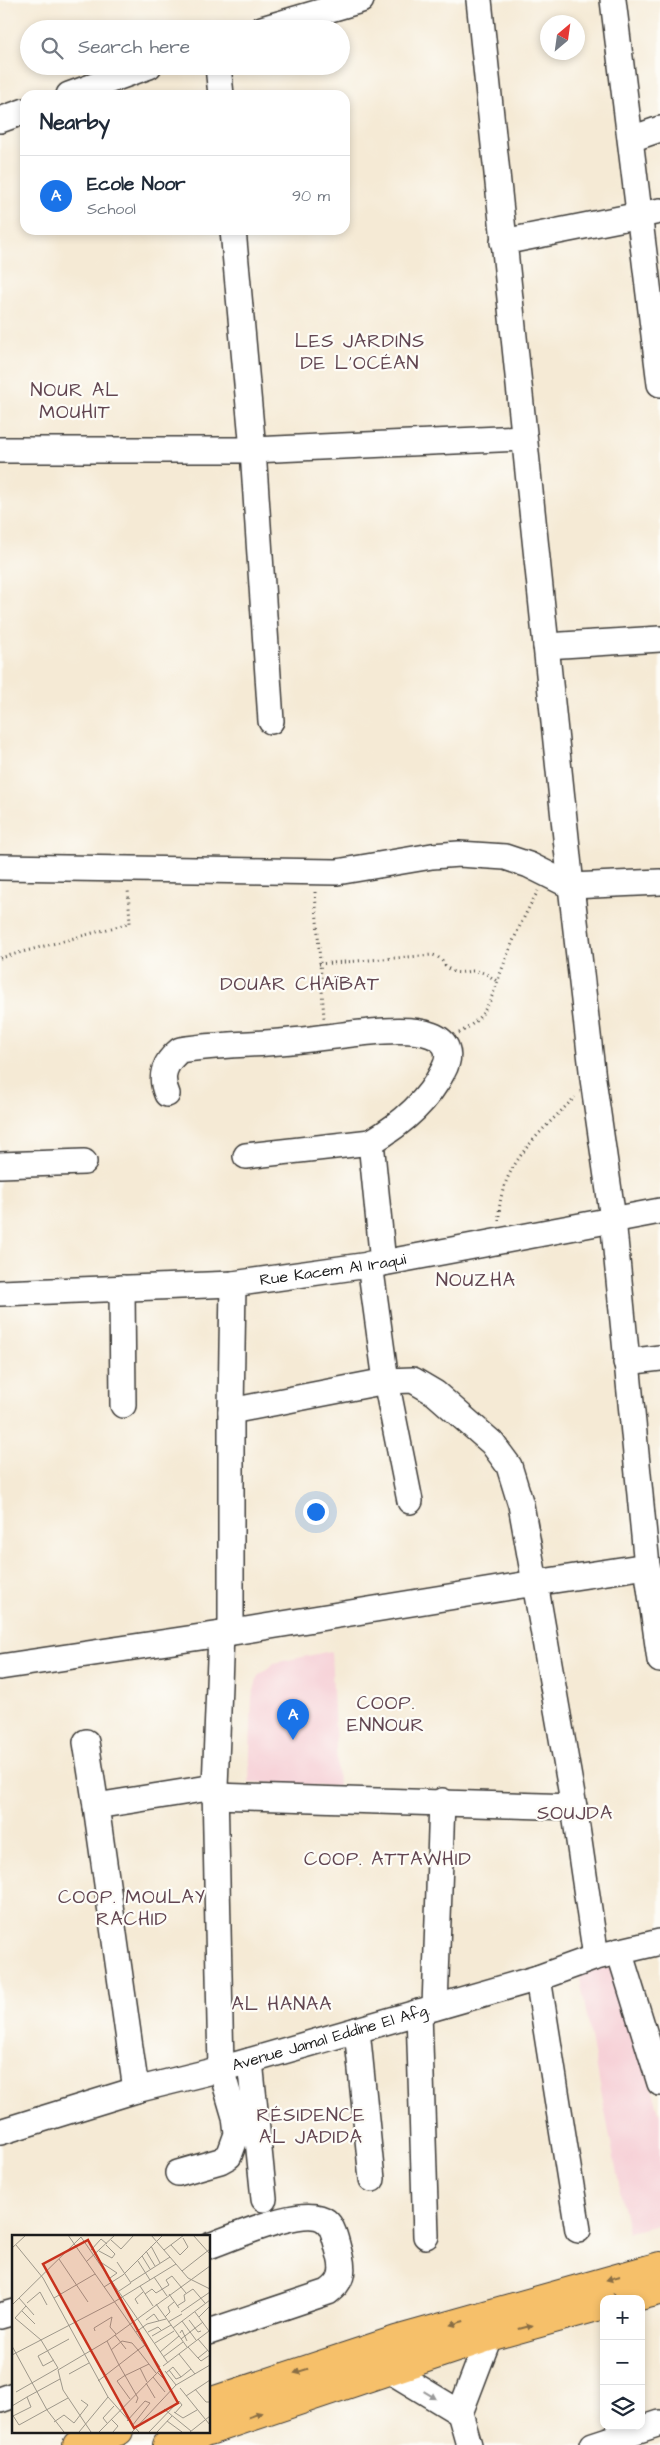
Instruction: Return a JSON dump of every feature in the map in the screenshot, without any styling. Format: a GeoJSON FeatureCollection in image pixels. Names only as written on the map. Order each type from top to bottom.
{"type":"FeatureCollection","features":[{"type":"Feature","properties":{"kind":"main road"},"geometry":{"type":"LineString","coordinates":[[210,2402],[396,2340],[660,2266]]}},
{"type":"Feature","properties":{"kind":"main road"},"geometry":{"type":"LineString","coordinates":[[642,2295],[660,2290]]}},
{"type":"Feature","properties":{"kind":"main road"},"geometry":{"type":"LineString","coordinates":[[210,2430],[489,2337],[600,2306]]}},
{"type":"Feature","properties":{"kind":"main road"},"geometry":{"type":"LineString","coordinates":[[77,2445],[115,2432]]}},
{"type":"Feature","properties":{"kind":"main road"},"geometry":{"type":"LineString","coordinates":[[167,2445],[205,2432]]}},
{"type":"Feature","properties":{"kind":"street"},"geometry":{"type":"LineString","coordinates":[[292,20],[360,0]]}},
{"type":"Feature","properties":{"kind":"street"},"geometry":{"type":"LineString","coordinates":[[479,0],[571,886],[593,1079],[613,1219],[647,1566],[660,1660]]}},
{"type":"Feature","properties":{"kind":"street"},"geometry":{"type":"LineString","coordinates":[[613,0],[631,140],[649,213],[660,384]]}},
{"type":"Feature","properties":{"kind":"street"},"geometry":{"type":"LineString","coordinates":[[83,90],[124,75]]}},
{"type":"Feature","properties":{"kind":"street"},"geometry":{"type":"LineString","coordinates":[[219,75],[220,90]]}},
{"type":"Feature","properties":{"kind":"street"},"geometry":{"type":"LineString","coordinates":[[0,120],[20,113]]}},
{"type":"Feature","properties":{"kind":"street"},"geometry":{"type":"LineString","coordinates":[[631,140],[660,130]]}},
{"type":"Feature","properties":{"kind":"street"},"geometry":{"type":"LineString","coordinates":[[503,242],[649,213]]}},
{"type":"Feature","properties":{"kind":"street"},"geometry":{"type":"LineString","coordinates":[[233,235],[253,450],[272,721]]}},
{"type":"Feature","properties":{"kind":"street"},"geometry":{"type":"LineString","coordinates":[[0,450],[253,450],[524,438]]}},
{"type":"Feature","properties":{"kind":"street"},"geometry":{"type":"LineString","coordinates":[[546,646],[660,639]]}},
{"type":"Feature","properties":{"kind":"street"},"geometry":{"type":"LineString","coordinates":[[0,867],[337,872],[432,856],[459,854],[505,857],[529,865],[571,886],[660,882]]}},
{"type":"Feature","properties":{"kind":"street"},"geometry":{"type":"LineString","coordinates":[[168,1094],[163,1075],[167,1063],[180,1050],[413,1031],[430,1034],[443,1041],[448,1050],[448,1061],[439,1079],[409,1114],[391,1131],[371,1142],[246,1156]]}},
{"type":"Feature","properties":{"kind":"street"},"geometry":{"type":"LineString","coordinates":[[371,1142],[377,1263],[386,1381],[410,1501]]}},
{"type":"Feature","properties":{"kind":"street"},"geometry":{"type":"LineString","coordinates":[[0,1165],[84,1162]]}},
{"type":"Feature","properties":{"kind":"street","name":"Rue Kacem Al Iraqui"},"geometry":{"type":"LineString","coordinates":[[0,1293],[233,1284],[377,1263],[660,1211]]}},
{"type":"Feature","properties":{"kind":"street"},"geometry":{"type":"LineString","coordinates":[[178,2173],[220,2161],[229,2156],[237,2134],[235,2117],[221,2069],[215,1792],[226,1633],[233,1284]]}},
{"type":"Feature","properties":{"kind":"street"},"geometry":{"type":"LineString","coordinates":[[122,1288],[123,1406]]}},
{"type":"Feature","properties":{"kind":"street"},"geometry":{"type":"LineString","coordinates":[[626,1362],[660,1358]]}},
{"type":"Feature","properties":{"kind":"street"},"geometry":{"type":"LineString","coordinates":[[231,1411],[386,1381],[413,1380],[435,1393],[492,1443],[509,1466],[521,1505],[574,1807],[608,1954],[660,2083]]}},
{"type":"Feature","properties":{"kind":"street"},"geometry":{"type":"LineString","coordinates":[[0,1667],[647,1566]]}},
{"type":"Feature","properties":{"kind":"street"},"geometry":{"type":"LineString","coordinates":[[86,1742],[136,2090]]}},
{"type":"Feature","properties":{"kind":"street"},"geometry":{"type":"LineString","coordinates":[[96,1806],[215,1792],[574,1807]]}},
{"type":"Feature","properties":{"kind":"street"},"geometry":{"type":"LineString","coordinates":[[426,2236],[427,2009],[442,1801]]}},
{"type":"Feature","properties":{"kind":"street","name":"Avenue Jamal Eddine El Afg."},"geometry":{"type":"LineString","coordinates":[[0,2132],[136,2090],[221,2069],[538,1978],[608,1954],[660,1942]]}},
{"type":"Feature","properties":{"kind":"street"},"geometry":{"type":"LineString","coordinates":[[538,1978],[578,2230]]}},
{"type":"Feature","properties":{"kind":"street"},"geometry":{"type":"LineString","coordinates":[[356,2030],[372,2180]]}},
{"type":"Feature","properties":{"kind":"street"},"geometry":{"type":"LineString","coordinates":[[250,2060],[264,2199]]}},
{"type":"Feature","properties":{"kind":"street"},"geometry":{"type":"LineString","coordinates":[[210,2246],[274,2223],[313,2216],[326,2221],[329,2226],[343,2267],[342,2277],[336,2286],[328,2292],[210,2332]]}},
{"type":"Feature","properties":{"kind":"street"},"geometry":{"type":"LineString","coordinates":[[469,2445],[460,2413],[489,2337]]}},
{"type":"Feature","properties":{"kind":"street"},"geometry":{"type":"LineString","coordinates":[[389,2370],[460,2413]]}},
{"type":"Feature","properties":{"kind":"street"},"geometry":{"type":"LineString","coordinates":[[0,2400],[12,2396]]}},
{"type":"Feature","properties":{"kind":"street"},"geometry":{"type":"LineString","coordinates":[[593,2445],[660,2423]]}},
{"type":"Feature","properties":{"kind":"path"},"geometry":{"type":"LineString","coordinates":[[0,958],[130,923],[126,870]]}},
{"type":"Feature","properties":{"kind":"path"},"geometry":{"type":"LineString","coordinates":[[314,872],[319,964],[326,1038]]}},
{"type":"Feature","properties":{"kind":"path"},"geometry":{"type":"LineString","coordinates":[[443,1041],[472,1026],[494,996],[504,964],[546,875]]}},
{"type":"Feature","properties":{"kind":"path"},"geometry":{"type":"LineString","coordinates":[[319,964],[433,955],[440,957],[450,970],[457,973],[483,972],[498,982]]}},
{"type":"Feature","properties":{"kind":"path"},"geometry":{"type":"LineString","coordinates":[[502,1240],[498,1204],[503,1184],[529,1145],[593,1079]]}},
{"type":"Feature","properties":{"kind":"shaded area"},"geometry":{"type":"Polygon","coordinates":[[[331,1651],[338,1787],[249,1782],[252,1698],[258,1676],[274,1663],[331,1651]]]}},
{"type":"Feature","properties":{"kind":"shaded area"},"geometry":{"type":"Polygon","coordinates":[[[611,1953],[660,2115],[660,2225],[628,2232],[577,1964],[611,1953]]]}},
{"type":"Feature","properties":{"kind":"place","name":"Ecole Noor"},"geometry":{"type":"Point","coordinates":[293,1740]}},
{"type":"Feature","properties":{"kind":"district","name":"LES JARDINS DE L'OCÉAN"},"geometry":{"type":"Point","coordinates":[360,352]}},
{"type":"Feature","properties":{"kind":"district","name":"NOUR AL MOUHIT"},"geometry":{"type":"Point","coordinates":[75,401]}},
{"type":"Feature","properties":{"kind":"district","name":"DOUAR CHAÏBAT"},"geometry":{"type":"Point","coordinates":[300,984]}},
{"type":"Feature","properties":{"kind":"district","name":"NOUZHA"},"geometry":{"type":"Point","coordinates":[476,1280]}},
{"type":"Feature","properties":{"kind":"district","name":"COOP. ENNOUR"},"geometry":{"type":"Point","coordinates":[386,1714]}},
{"type":"Feature","properties":{"kind":"district","name":"SOUJDA"},"geometry":{"type":"Point","coordinates":[575,1813]}},
{"type":"Feature","properties":{"kind":"district","name":"COOP. ATTAWHID"},"geometry":{"type":"Point","coordinates":[388,1859]}},
{"type":"Feature","properties":{"kind":"district","name":"COOP. MOULAY RACHID"},"geometry":{"type":"Point","coordinates":[132,1908]}},
{"type":"Feature","properties":{"kind":"district","name":"AL HANAA"},"geometry":{"type":"Point","coordinates":[282,2004]}},
{"type":"Feature","properties":{"kind":"district","name":"RÉSIDENCE AL JADIDA"},"geometry":{"type":"Point","coordinates":[311,2126]}}]}
